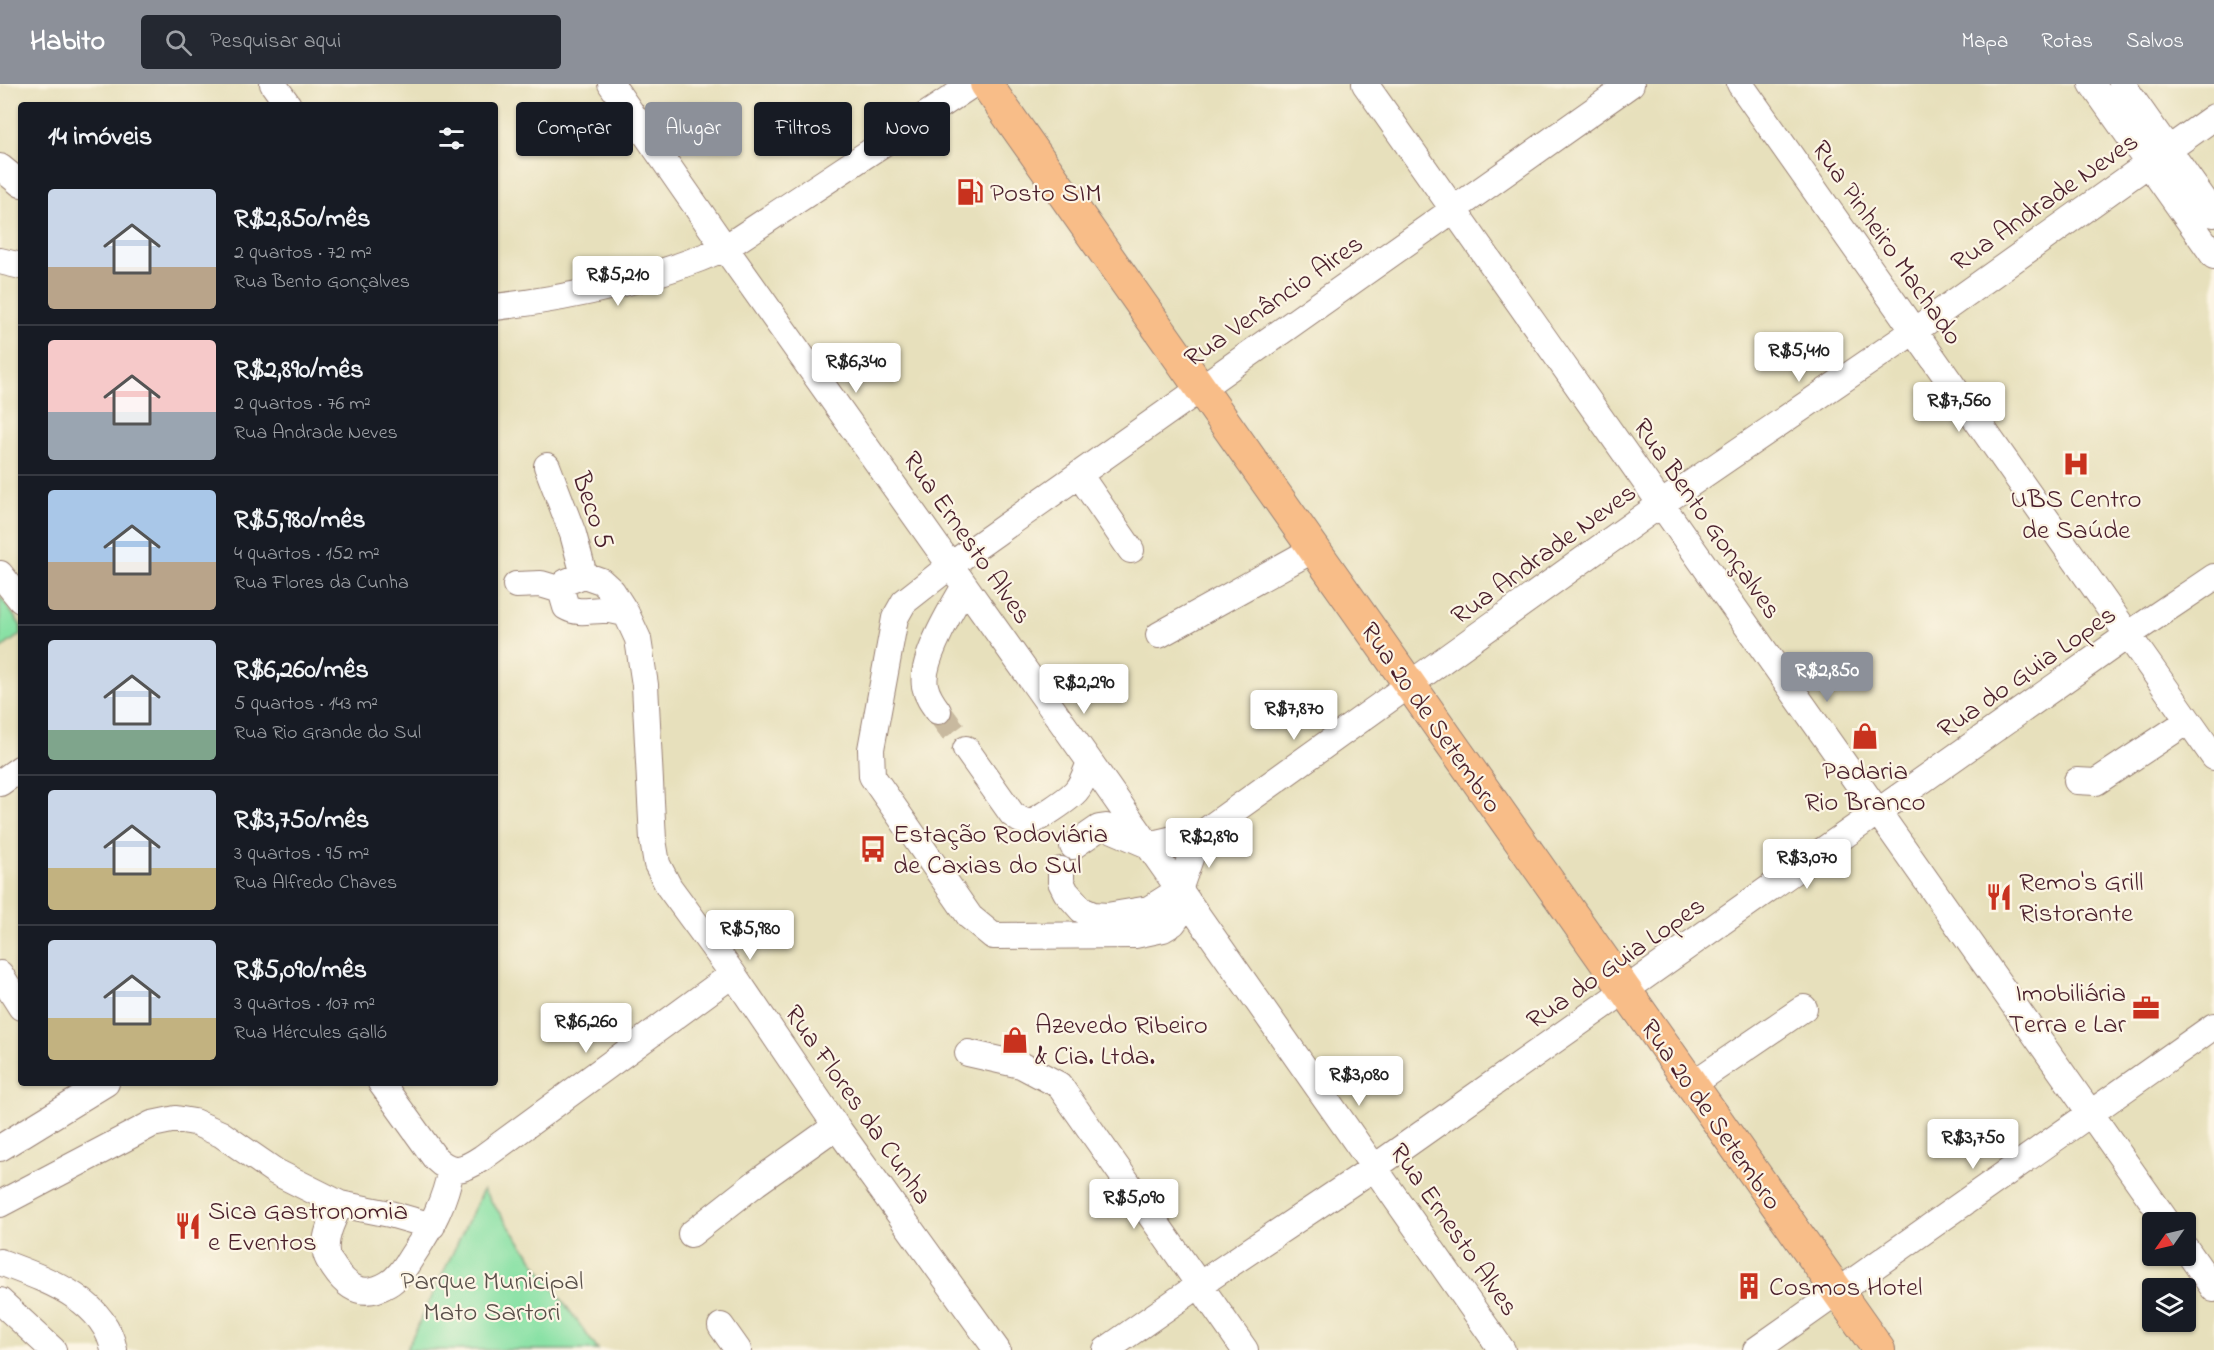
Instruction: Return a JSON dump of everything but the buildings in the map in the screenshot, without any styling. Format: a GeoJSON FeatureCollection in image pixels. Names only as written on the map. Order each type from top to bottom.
{"type":"FeatureCollection","features":[{"type":"Feature","properties":{"kind":"main road","name":"Rua 20 de Setembro"},"geometry":{"type":"LineString","coordinates":[[986,84],[1879,1350]]}},
{"type":"Feature","properties":{"kind":"street"},"geometry":{"type":"LineString","coordinates":[[273,84],[286,102]]}},
{"type":"Feature","properties":{"kind":"street","name":"Rua Ernesto Alves"},"geometry":{"type":"LineString","coordinates":[[611,84],[1502,1350]]}},
{"type":"Feature","properties":{"kind":"street"},"geometry":{"type":"LineString","coordinates":[[498,307],[587,292],[620,284],[692,262],[725,248],[973,84]]}},
{"type":"Feature","properties":{"kind":"street","name":"Rua Bento Gonçalves"},"geometry":{"type":"LineString","coordinates":[[1365,84],[2160,1212]]}},
{"type":"Feature","properties":{"kind":"street","name":"Rua Venâncio Aires"},"geometry":{"type":"LineString","coordinates":[[1179,890],[1182,905],[1173,923],[1135,935],[993,936],[970,917],[872,776],[871,749],[895,618],[904,602],[958,576],[1080,476],[1200,388],[1631,84]]}},
{"type":"Feature","properties":{"kind":"street","name":"Rua Pinheiro Machado"},"geometry":{"type":"LineString","coordinates":[[1740,84],[2214,758]]}},
{"type":"Feature","properties":{"kind":"street"},"geometry":{"type":"LineString","coordinates":[[2092,84],[2214,214]]}},
{"type":"Feature","properties":{"kind":"street"},"geometry":{"type":"LineString","coordinates":[[2122,84],[2213,253]]}},
{"type":"Feature","properties":{"kind":"street","name":"Rua Andrade Neves"},"geometry":{"type":"LineString","coordinates":[[1148,845],[1204,832],[1661,504],[1914,331],[2214,117]]}},
{"type":"Feature","properties":{"kind":"street"},"geometry":{"type":"LineString","coordinates":[[0,167],[18,182]]}},
{"type":"Feature","properties":{"kind":"street"},"geometry":{"type":"LineString","coordinates":[[0,261],[18,265]]}},
{"type":"Feature","properties":{"kind":"street","name":"Beco 5"},"geometry":{"type":"LineString","coordinates":[[547,466],[573,534],[584,575]]}},
{"type":"Feature","properties":{"kind":"street"},"geometry":{"type":"LineString","coordinates":[[1080,476],[1131,549]]}},
{"type":"Feature","properties":{"kind":"street"},"geometry":{"type":"LineString","coordinates":[[1159,635],[1314,549]]}},
{"type":"Feature","properties":{"kind":"street"},"geometry":{"type":"LineString","coordinates":[[0,574],[18,596]]}},
{"type":"Feature","properties":{"kind":"street"},"geometry":{"type":"LineString","coordinates":[[584,575],[566,582],[561,590],[566,607],[581,612],[604,610],[626,613]]}},
{"type":"Feature","properties":{"kind":"street","name":"Rua Flores da Cunha"},"geometry":{"type":"LineString","coordinates":[[584,575],[601,581],[612,591],[626,613],[638,639],[645,685],[653,840],[657,864],[669,887],[733,974],[837,1126],[997,1350]]}},
{"type":"Feature","properties":{"kind":"street"},"geometry":{"type":"LineString","coordinates":[[938,711],[929,698],[925,685],[925,671],[958,576]]}},
{"type":"Feature","properties":{"kind":"street","name":"Rua do Guia Lopes"},"geometry":{"type":"LineString","coordinates":[[1106,1350],[1375,1167],[1626,992],[2128,635],[2214,577]]}},
{"type":"Feature","properties":{"kind":"street"},"geometry":{"type":"LineString","coordinates":[[516,585],[541,584],[561,590]]}},
{"type":"Feature","properties":{"kind":"street"},"geometry":{"type":"LineString","coordinates":[[2076,781],[2096,782],[2188,721]]}},
{"type":"Feature","properties":{"kind":"street"},"geometry":{"type":"LineString","coordinates":[[966,749],[1012,814],[1019,820],[1029,822],[1038,819],[1075,792],[1090,762]]}},
{"type":"Feature","properties":{"kind":"street"},"geometry":{"type":"LineString","coordinates":[[0,783],[18,770]]}},
{"type":"Feature","properties":{"kind":"street"},"geometry":{"type":"LineString","coordinates":[[1073,846],[1099,828],[1106,827],[1148,845]]}},
{"type":"Feature","properties":{"kind":"street","name":"Rua Andrade Neves"},"geometry":{"type":"LineString","coordinates":[[1179,890],[1193,850],[1204,832]]}},
{"type":"Feature","properties":{"kind":"street"},"geometry":{"type":"LineString","coordinates":[[1061,870],[1061,882],[1066,892],[1082,910],[1093,915],[1107,916],[1149,909],[1179,890]]}},
{"type":"Feature","properties":{"kind":"street"},"geometry":{"type":"LineString","coordinates":[[0,974],[18,1002]]}},
{"type":"Feature","properties":{"kind":"street"},"geometry":{"type":"LineString","coordinates":[[383,1086],[435,1158],[443,1166],[462,1169],[476,1162],[733,974]]}},
{"type":"Feature","properties":{"kind":"street"},"geometry":{"type":"LineString","coordinates":[[1691,1085],[1804,1008]]}},
{"type":"Feature","properties":{"kind":"street"},"geometry":{"type":"LineString","coordinates":[[1756,1350],[2214,1026]]}},
{"type":"Feature","properties":{"kind":"street"},"geometry":{"type":"LineString","coordinates":[[968,1053],[1021,1065],[1059,1084],[1245,1350]]}},
{"type":"Feature","properties":{"kind":"street"},"geometry":{"type":"LineString","coordinates":[[0,1148],[75,1091],[94,1086]]}},
{"type":"Feature","properties":{"kind":"street"},"geometry":{"type":"LineString","coordinates":[[0,1204],[152,1124],[176,1119],[194,1122],[221,1134],[276,1172],[340,1204],[390,1214],[432,1226]]}},
{"type":"Feature","properties":{"kind":"street"},"geometry":{"type":"LineString","coordinates":[[691,1234],[756,1183],[837,1126]]}},
{"type":"Feature","properties":{"kind":"street"},"geometry":{"type":"LineString","coordinates":[[340,1204],[326,1239],[326,1255],[343,1282],[358,1291],[386,1285],[399,1276],[432,1226],[442,1204],[451,1169]]}},
{"type":"Feature","properties":{"kind":"street"},"geometry":{"type":"LineString","coordinates":[[0,1262],[63,1288],[72,1294],[97,1314],[111,1334],[114,1350]]}},
{"type":"Feature","properties":{"kind":"street"},"geometry":{"type":"LineString","coordinates":[[2196,1263],[2214,1289]]}},
{"type":"Feature","properties":{"kind":"street"},"geometry":{"type":"LineString","coordinates":[[0,1301],[53,1350]]}},
{"type":"Feature","properties":{"kind":"street"},"geometry":{"type":"LineString","coordinates":[[721,1326],[738,1350]]}},
{"type":"Feature","properties":{"kind":"green space"},"geometry":{"type":"Polygon","coordinates":[[[0,596],[18,622],[18,636],[0,649],[0,596]]]}},
{"type":"Feature","properties":{"kind":"green space","name":"Parque Municipal Mato Sartori"},"geometry":{"type":"Polygon","coordinates":[[[483,1190],[598,1350],[406,1350],[483,1190]]]}},
{"type":"Feature","properties":{"kind":"tunnel"},"geometry":{"type":"LineString","coordinates":[[938,711],[966,749]]}},
{"type":"Feature","properties":{"kind":"place","name":"Posto SIM"},"geometry":{"type":"Point","coordinates":[970,192]}},
{"type":"Feature","properties":{"kind":"place","name":"UBS Centro de Saúde"},"geometry":{"type":"Point","coordinates":[2076,464]}},
{"type":"Feature","properties":{"kind":"place","name":"Padaria Rio Branco"},"geometry":{"type":"Point","coordinates":[1865,736]}},
{"type":"Feature","properties":{"kind":"place","name":"Estação Rodoviária de Caxias do Sul"},"geometry":{"type":"Point","coordinates":[873,849]}},
{"type":"Feature","properties":{"kind":"place","name":"Remo's Grill Ristorante"},"geometry":{"type":"Point","coordinates":[1999,897]}},
{"type":"Feature","properties":{"kind":"place","name":"Imobiliária Terra e Lar"},"geometry":{"type":"Point","coordinates":[2146,1008]}},
{"type":"Feature","properties":{"kind":"place","name":"Azevedo Ribeiro & Cia. Ltda."},"geometry":{"type":"Point","coordinates":[1015,1040]}},
{"type":"Feature","properties":{"kind":"place","name":"Sica Gastronomia e Eventos"},"geometry":{"type":"Point","coordinates":[188,1226]}},
{"type":"Feature","properties":{"kind":"place","name":"Cosmos Hotel"},"geometry":{"type":"Point","coordinates":[1749,1286]}}]}
